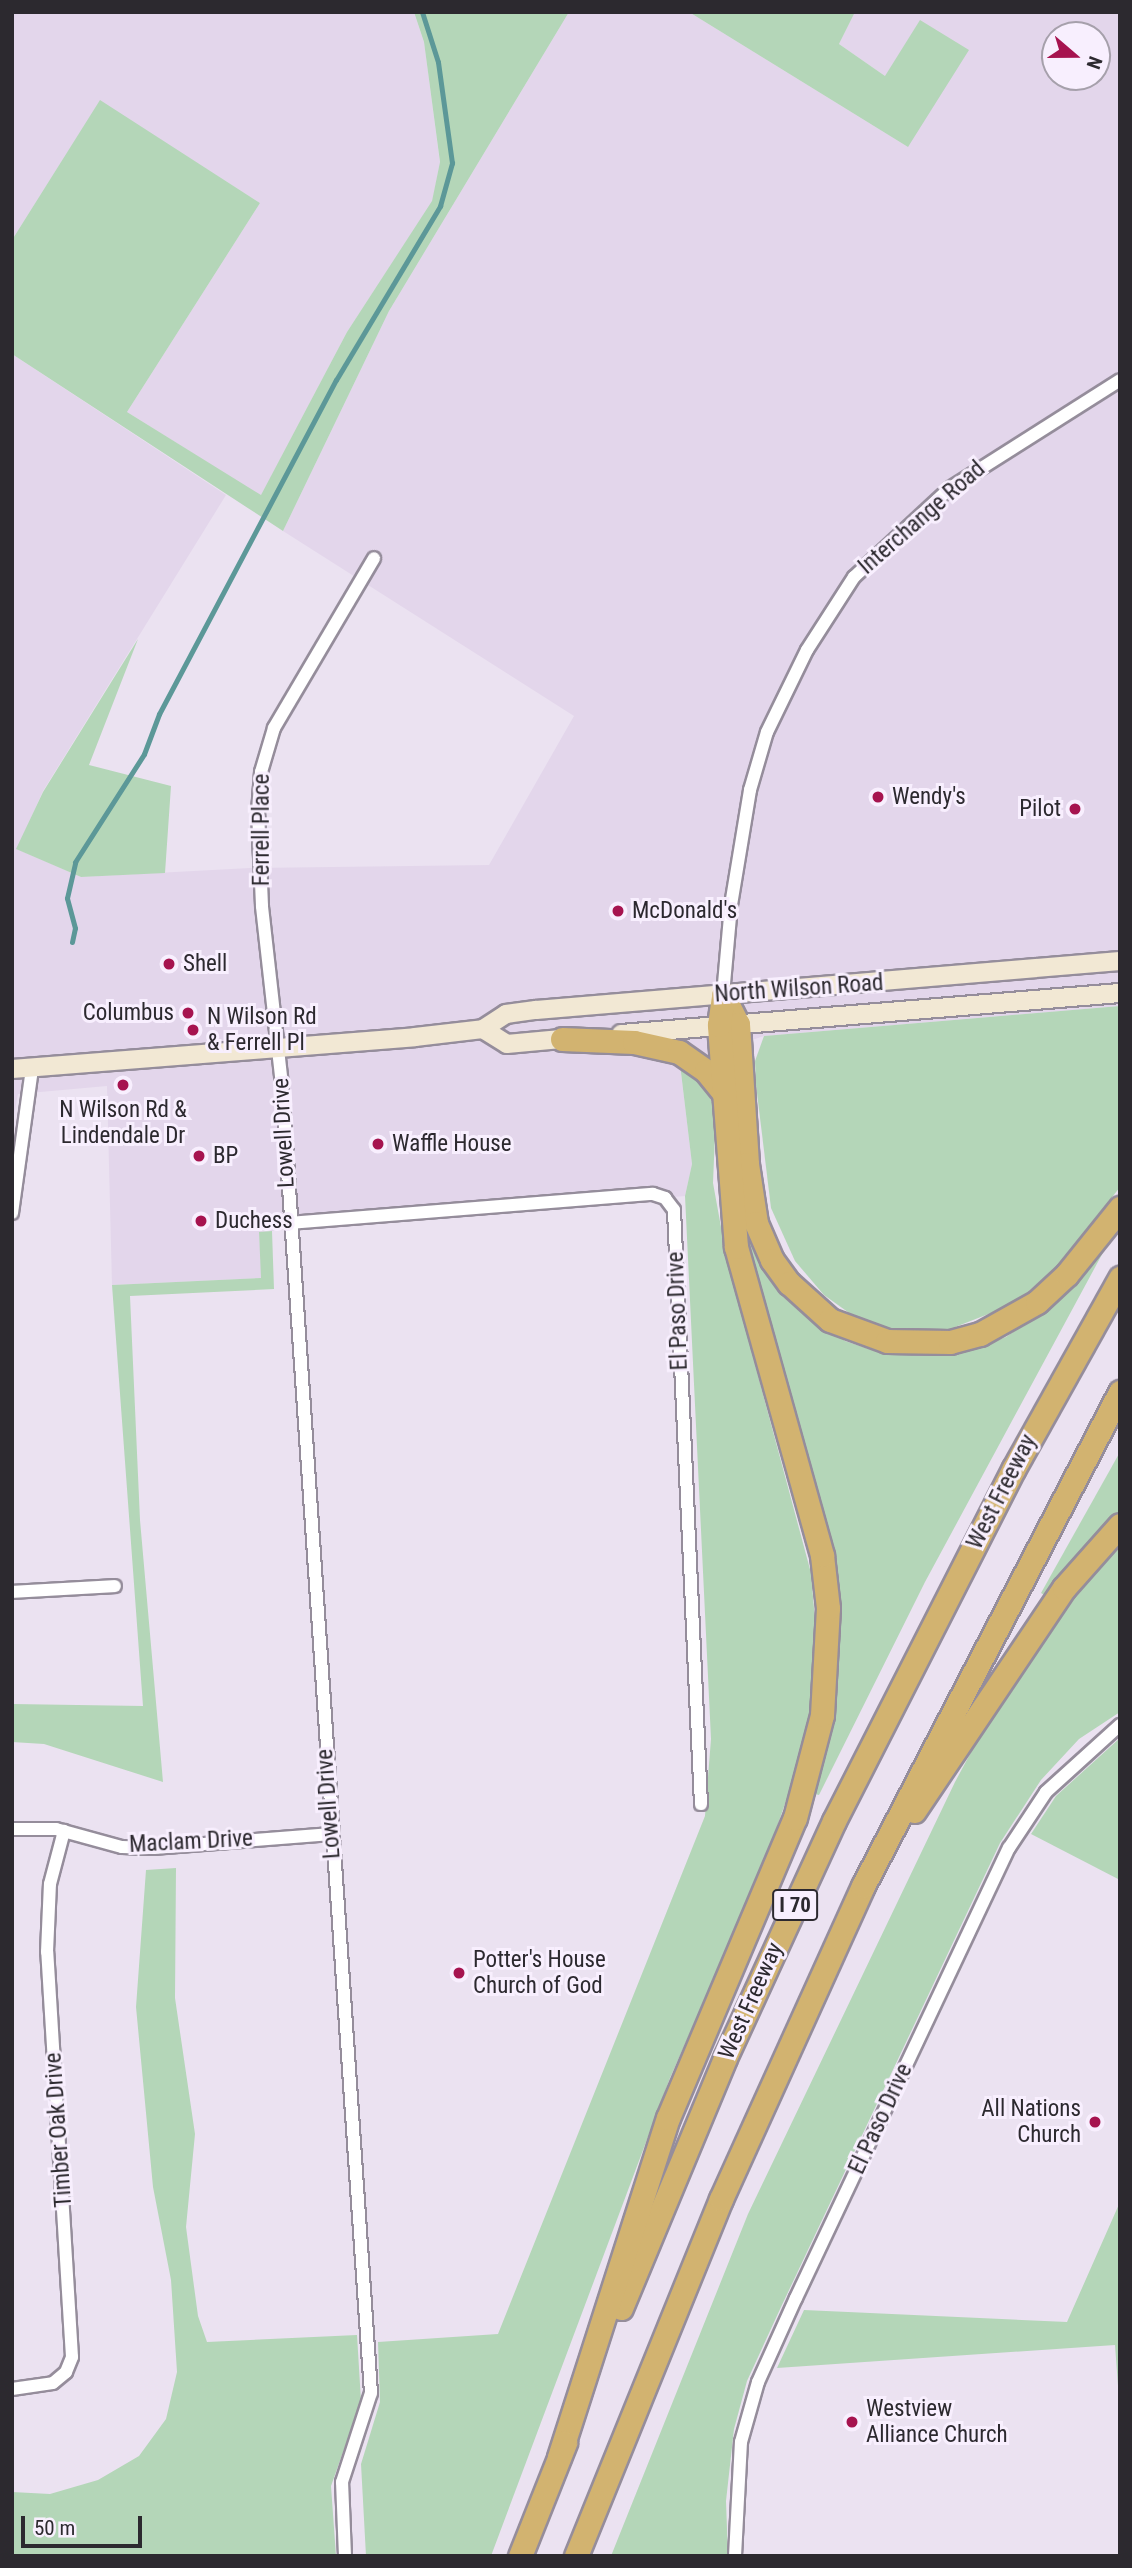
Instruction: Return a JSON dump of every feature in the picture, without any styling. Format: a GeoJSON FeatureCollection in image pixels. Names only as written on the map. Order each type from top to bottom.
{"type":"FeatureCollection","features":[{"type":"Feature","properties":{"kind":"highway"},"geometry":{"type":"LineString","coordinates":[[723,995],[748,1174],[763,1243],[789,1283],[808,1303],[848,1328],[887,1340],[918,1343],[950,1342],[999,1326],[1038,1302],[1067,1274],[1120,1208]]}},
{"type":"Feature","properties":{"kind":"highway"},"geometry":{"type":"LineString","coordinates":[[559,2457],[668,2118],[795,1818],[822,1715],[828,1608],[822,1556],[736,1247],[724,1093],[728,1025]]}},
{"type":"Feature","properties":{"kind":"highway"},"geometry":{"type":"LineString","coordinates":[[562,1039],[634,1042],[680,1052],[706,1071],[724,1093]]}},
{"type":"Feature","properties":{"kind":"highway","name":"West Freeway"},"geometry":{"type":"LineString","coordinates":[[520,2556],[725,2057],[834,1821],[1014,1468],[1120,1278]]}},
{"type":"Feature","properties":{"kind":"highway","name":"I 70"},"geometry":{"type":"LineString","coordinates":[[576,2556],[722,2199],[863,1886],[1120,1392]]}},
{"type":"Feature","properties":{"kind":"highway"},"geometry":{"type":"LineString","coordinates":[[863,1886],[1063,1588],[1120,1525]]}},
{"type":"Feature","properties":{"kind":"main road","name":"North Wilson Road"},"geometry":{"type":"LineString","coordinates":[[12,1069],[483,1029],[506,1014],[1120,961]]}},
{"type":"Feature","properties":{"kind":"main road","name":"North Wilson Road"},"geometry":{"type":"LineString","coordinates":[[483,1029],[507,1044],[1120,993]]}},
{"type":"Feature","properties":{"kind":"street","name":"Interchange Road"},"geometry":{"type":"LineString","coordinates":[[723,995],[731,905],[750,790],[767,732],[807,650],[854,577],[950,488],[1120,380]]}},
{"type":"Feature","properties":{"kind":"street","name":"Ferrell Place"},"geometry":{"type":"LineString","coordinates":[[279,1047],[262,906],[261,772],[274,728],[374,558]]}},
{"type":"Feature","properties":{"kind":"street","name":"Lowell Drive"},"geometry":{"type":"LineString","coordinates":[[279,1047],[371,2393],[342,2482],[345,2556]]}},
{"type":"Feature","properties":{"kind":"street"},"geometry":{"type":"LineString","coordinates":[[12,1213],[32,1068]]}},
{"type":"Feature","properties":{"kind":"street","name":"El Paso Drive"},"geometry":{"type":"LineString","coordinates":[[289,1223],[653,1194],[665,1198],[674,1210],[701,1804]]}},
{"type":"Feature","properties":{"kind":"street"},"geometry":{"type":"LineString","coordinates":[[12,1592],[116,1586]]}},
{"type":"Feature","properties":{"kind":"street","name":"El Paso Drive"},"geometry":{"type":"LineString","coordinates":[[735,2556],[741,2442],[758,2382],[796,2298],[1009,1848],[1046,1792],[1120,1725]]}},
{"type":"Feature","properties":{"kind":"street","name":"Maclam Drive"},"geometry":{"type":"LineString","coordinates":[[12,1829],[64,1831],[122,1847],[331,1834]]}},
{"type":"Feature","properties":{"kind":"street","name":"Timber Oak Drive"},"geometry":{"type":"LineString","coordinates":[[12,2389],[52,2383],[66,2372],[72,2357],[47,1941],[50,1884],[64,1831]]}},
{"type":"Feature","properties":{"kind":"shaded area"},"geometry":{"type":"Polygon","coordinates":[[[12,12],[414,12],[424,42],[440,163],[432,202],[347,332],[261,496],[127,412],[260,203],[100,101],[12,240],[12,12]]]}},
{"type":"Feature","properties":{"kind":"shaded area"},"geometry":{"type":"Polygon","coordinates":[[[569,12],[689,12],[908,147],[885,76],[839,44],[855,12],[1120,12],[1120,1006],[764,1036],[680,1064],[692,1164],[685,1196],[259,1232],[262,1278],[112,1285],[107,1086],[18,1094],[12,1125],[12,354],[226,495],[43,791],[17,849],[81,877],[250,868],[489,865],[574,716],[283,531],[389,311],[569,12]]]}},
{"type":"Feature","properties":{"kind":"green space"},"geometry":{"type":"Polygon","coordinates":[[[414,12],[569,12],[389,311],[283,531],[12,354],[12,240],[100,100],[260,203],[127,412],[261,495],[347,332],[432,201],[440,162],[424,42],[414,12]]]}},
{"type":"Feature","properties":{"kind":"green space"},"geometry":{"type":"Polygon","coordinates":[[[689,12],[855,12],[839,44],[885,76],[920,20],[969,50],[908,147],[689,12]]]}},
{"type":"Feature","properties":{"kind":"green space"},"geometry":{"type":"Polygon","coordinates":[[[138,639],[89,765],[171,786],[165,873],[81,877],[16,849],[43,792],[138,639]]]}},
{"type":"Feature","properties":{"kind":"green space"},"geometry":{"type":"Polygon","coordinates":[[[1120,1006],[1120,1187],[1062,1262],[1014,1304],[945,1331],[894,1330],[859,1320],[824,1295],[795,1261],[771,1208],[755,1061],[764,1036],[1120,1006]]]}},
{"type":"Feature","properties":{"kind":"green space"},"geometry":{"type":"Polygon","coordinates":[[[680,1064],[704,1085],[716,1111],[713,1183],[727,1260],[811,1573],[816,1632],[812,1705],[803,1752],[763,1867],[670,2078],[491,2556],[366,2556],[361,2464],[380,2402],[378,2342],[498,2334],[705,1816],[711,1739],[685,1196],[692,1164],[680,1064]]]}},
{"type":"Feature","properties":{"kind":"green space"},"geometry":{"type":"Polygon","coordinates":[[[272,1231],[274,1289],[130,1296],[140,1520],[163,1782],[44,1744],[12,1742],[12,1704],[143,1706],[112,1285],[261,1278],[259,1232],[272,1231]]]}},
{"type":"Feature","properties":{"kind":"green space"},"geometry":{"type":"Polygon","coordinates":[[[745,1240],[752,1240],[785,1293],[845,1341],[875,1351],[921,1356],[970,1351],[1006,1337],[1046,1309],[1106,1247],[925,1582],[819,1795],[815,1794],[823,1752],[828,1539],[786,1378],[752,1282],[745,1240]]]}},
{"type":"Feature","properties":{"kind":"green space"},"geometry":{"type":"Polygon","coordinates":[[[1120,1452],[1120,1514],[1046,1596],[1041,1593],[1120,1452]]]}},
{"type":"Feature","properties":{"kind":"green space"},"geometry":{"type":"Polygon","coordinates":[[[1120,1541],[1120,1712],[1079,1739],[1041,1780],[1000,1843],[781,2307],[747,2381],[734,2429],[726,2501],[728,2556],[611,2556],[748,2214],[955,1782],[1004,1691],[1065,1604],[1120,1541]]]}},
{"type":"Feature","properties":{"kind":"green space"},"geometry":{"type":"Polygon","coordinates":[[[1120,1738],[1120,1880],[1031,1834],[1056,1796],[1120,1738]]]}},
{"type":"Feature","properties":{"kind":"green space"},"geometry":{"type":"Polygon","coordinates":[[[176,1868],[175,1998],[195,2134],[186,2227],[198,2316],[207,2342],[357,2335],[361,2401],[331,2486],[336,2556],[12,2556],[12,2492],[50,2494],[98,2480],[139,2456],[166,2419],[177,2372],[171,2280],[153,2187],[136,2007],[146,1870],[176,1868]]]}},
{"type":"Feature","properties":{"kind":"green space"},"geometry":{"type":"Polygon","coordinates":[[[1120,2202],[1120,2413],[1115,2345],[777,2368],[804,2310],[1067,2322],[1120,2202]]]}},
{"type":"Feature","properties":{"kind":"waterway"},"geometry":{"type":"LineString","coordinates":[[72,942],[75,928],[67,898],[75,862],[144,754],[159,714],[336,380],[440,206],[452,163],[438,62],[422,12]]}},
{"type":"Feature","properties":{"kind":"place","name":"Wendy's"},"geometry":{"type":"Point","coordinates":[878,797]}},
{"type":"Feature","properties":{"kind":"place","name":"Pilot"},"geometry":{"type":"Point","coordinates":[1075,809]}},
{"type":"Feature","properties":{"kind":"place","name":"McDonald's"},"geometry":{"type":"Point","coordinates":[618,911]}},
{"type":"Feature","properties":{"kind":"place","name":"Shell"},"geometry":{"type":"Point","coordinates":[169,964]}},
{"type":"Feature","properties":{"kind":"place","name":"Columbus"},"geometry":{"type":"Point","coordinates":[188,1013]}},
{"type":"Feature","properties":{"kind":"place","name":"N Wilson Rd & Ferrell Pl"},"geometry":{"type":"Point","coordinates":[193,1030]}},
{"type":"Feature","properties":{"kind":"place","name":"N Wilson Rd & Lindendale Dr"},"geometry":{"type":"Point","coordinates":[123,1085]}},
{"type":"Feature","properties":{"kind":"place","name":"Waffle House"},"geometry":{"type":"Point","coordinates":[378,1144]}},
{"type":"Feature","properties":{"kind":"place","name":"BP"},"geometry":{"type":"Point","coordinates":[199,1156]}},
{"type":"Feature","properties":{"kind":"place","name":"Duchess"},"geometry":{"type":"Point","coordinates":[201,1221]}},
{"type":"Feature","properties":{"kind":"place","name":"Potter's House Church of God"},"geometry":{"type":"Point","coordinates":[459,1973]}},
{"type":"Feature","properties":{"kind":"place","name":"All Nations Church"},"geometry":{"type":"Point","coordinates":[1095,2122]}},
{"type":"Feature","properties":{"kind":"place","name":"Westview Alliance Church"},"geometry":{"type":"Point","coordinates":[852,2422]}}]}
